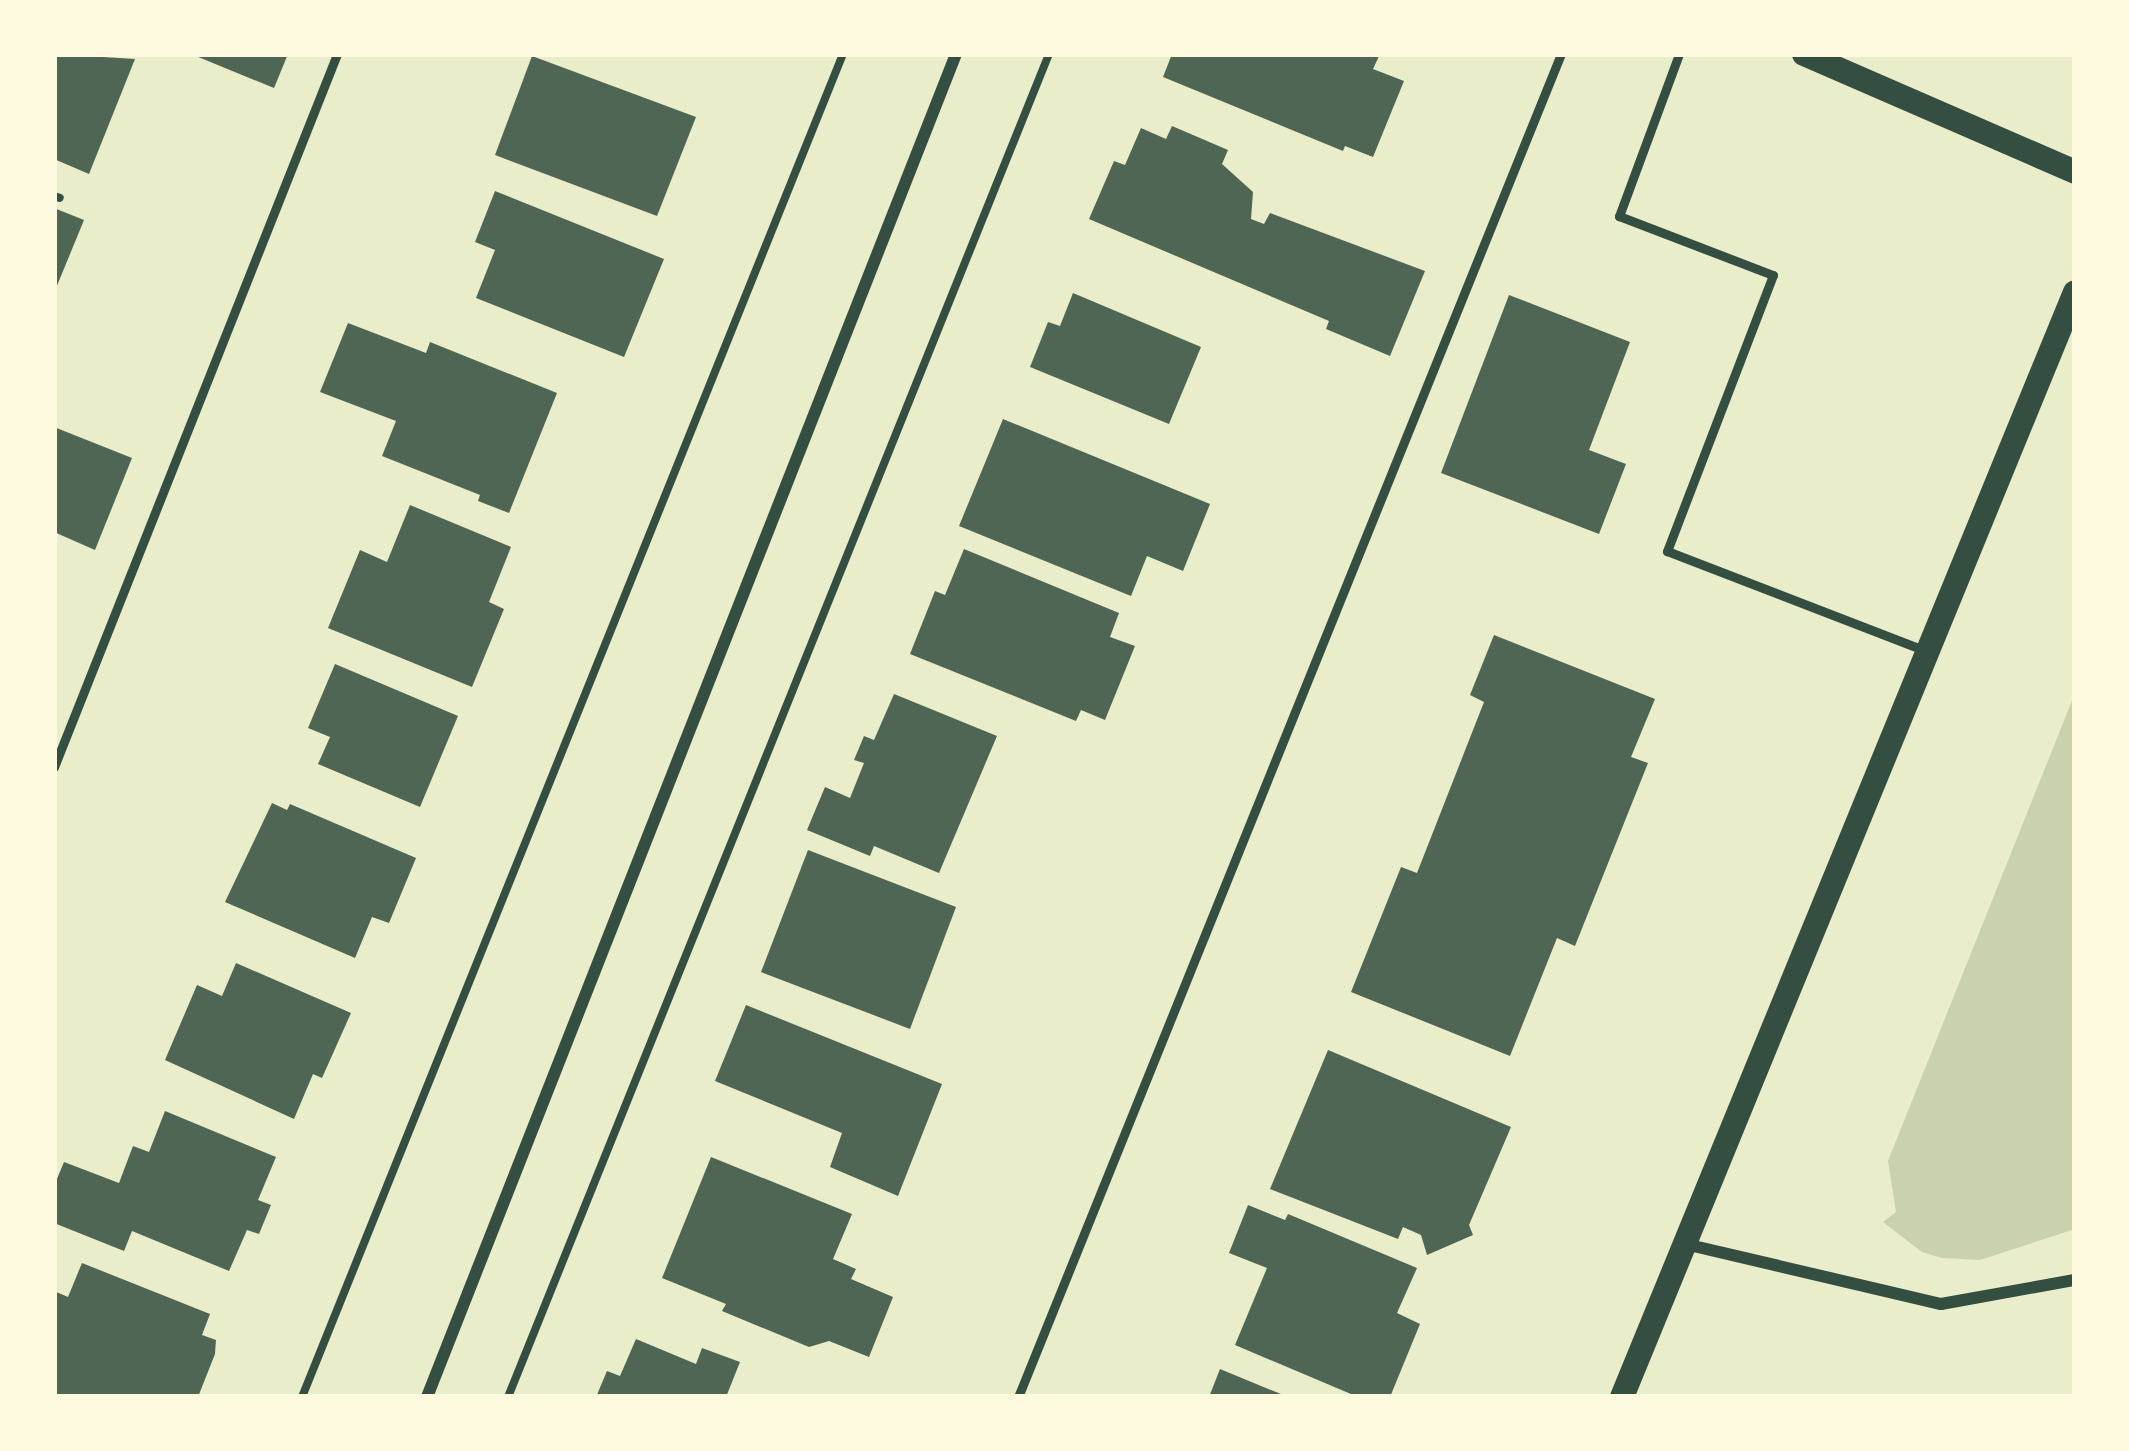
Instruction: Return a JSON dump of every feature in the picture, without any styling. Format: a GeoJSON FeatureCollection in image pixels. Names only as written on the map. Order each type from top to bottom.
{"type":"FeatureCollection","features":[{"type":"Feature","properties":{"kind":"main road"},"geometry":{"type":"LineString","coordinates":[[1804,54],[1835,60],[2075,172]]}},
{"type":"Feature","properties":{"kind":"main road"},"geometry":{"type":"LineString","coordinates":[[1622,1397],[2075,292]]}},
{"type":"Feature","properties":{"kind":"street"},"geometry":{"type":"LineString","coordinates":[[427,1397],[956,54]]}},
{"type":"Feature","properties":{"kind":"street"},"geometry":{"type":"LineString","coordinates":[[1684,1244],[1941,1304],[2075,1280]]}},
{"type":"Feature","properties":{"kind":"lane"},"geometry":{"type":"LineString","coordinates":[[54,767],[337,54]]}},
{"type":"Feature","properties":{"kind":"lane"},"geometry":{"type":"LineString","coordinates":[[1018,1397],[1561,54]]}},
{"type":"Feature","properties":{"kind":"lane"},"geometry":{"type":"LineString","coordinates":[[1679,54],[1619,216],[1773,275],[1667,551],[1929,652]]}},
{"type":"Feature","properties":{"kind":"path"},"geometry":{"type":"LineString","coordinates":[[302,1397],[843,54]]}},
{"type":"Feature","properties":{"kind":"path"},"geometry":{"type":"LineString","coordinates":[[508,1397],[1049,54]]}},
{"type":"Feature","properties":{"kind":"green space"},"geometry":{"type":"Polygon","coordinates":[[[2075,693],[2075,1229],[1980,1260],[1942,1258],[1922,1252],[1883,1222],[1896,1212],[1888,1161],[2075,693]]]}},
{"type":"Feature","properties":{"kind":"building"},"geometry":{"type":"Polygon","coordinates":[[[54,54],[135,59],[89,174],[54,159],[54,54]]]}},
{"type":"Feature","properties":{"kind":"building"},"geometry":{"type":"Polygon","coordinates":[[[191,54],[288,54],[274,88],[191,54]]]}},
{"type":"Feature","properties":{"kind":"building"},"geometry":{"type":"Polygon","coordinates":[[[1172,54],[1380,54],[1373,69],[1404,81],[1373,157],[1345,146],[1343,151],[1163,77],[1172,54]]]}},
{"type":"Feature","properties":{"kind":"building"},"geometry":{"type":"Polygon","coordinates":[[[532,56],[696,117],[657,216],[495,155],[532,56]]]}},
{"type":"Feature","properties":{"kind":"building"},"geometry":{"type":"Polygon","coordinates":[[[1172,126],[1228,150],[1222,164],[1253,192],[1251,219],[1264,224],[1270,213],[1425,271],[1390,356],[1326,329],[1329,321],[1089,219],[1114,161],[1125,165],[1141,128],[1166,139],[1172,126]]]}},
{"type":"Feature","properties":{"kind":"building"},"geometry":{"type":"Polygon","coordinates":[[[495,191],[664,259],[624,357],[476,298],[495,250],[475,242],[495,191]]]}},
{"type":"Feature","properties":{"kind":"building"},"geometry":{"type":"Polygon","coordinates":[[[54,208],[84,220],[54,293],[54,208]]]}},
{"type":"Feature","properties":{"kind":"building"},"geometry":{"type":"Polygon","coordinates":[[[1073,293],[1201,347],[1169,424],[1030,367],[1048,322],[1060,326],[1073,293]]]}},
{"type":"Feature","properties":{"kind":"building"},"geometry":{"type":"Polygon","coordinates":[[[1509,295],[1630,342],[1589,450],[1626,464],[1599,534],[1441,473],[1509,295]]]}},
{"type":"Feature","properties":{"kind":"building"},"geometry":{"type":"Polygon","coordinates":[[[348,323],[426,353],[430,342],[557,393],[509,513],[478,501],[480,495],[382,456],[396,421],[320,392],[348,323]]]}},
{"type":"Feature","properties":{"kind":"building"},"geometry":{"type":"Polygon","coordinates":[[[1003,419],[1210,504],[1183,571],[1147,556],[1131,596],[959,526],[1003,419]]]}},
{"type":"Feature","properties":{"kind":"building"},"geometry":{"type":"Polygon","coordinates":[[[54,427],[132,458],[95,550],[54,532],[54,427]]]}},
{"type":"Feature","properties":{"kind":"building"},"geometry":{"type":"Polygon","coordinates":[[[410,505],[511,547],[489,602],[504,609],[472,687],[328,628],[360,550],[387,562],[410,505]]]}},
{"type":"Feature","properties":{"kind":"building"},"geometry":{"type":"Polygon","coordinates":[[[964,549],[1119,613],[1110,637],[1135,646],[1105,720],[1081,710],[1076,721],[910,654],[935,591],[945,595],[964,549]]]}},
{"type":"Feature","properties":{"kind":"building"},"geometry":{"type":"Polygon","coordinates":[[[1494,635],[1655,699],[1631,757],[1648,763],[1575,946],[1557,938],[1510,1056],[1351,992],[1401,867],[1417,873],[1484,702],[1470,695],[1494,635]]]}},
{"type":"Feature","properties":{"kind":"building"},"geometry":{"type":"Polygon","coordinates":[[[335,664],[458,716],[420,807],[318,764],[330,737],[308,728],[335,664]]]}},
{"type":"Feature","properties":{"kind":"building"},"geometry":{"type":"Polygon","coordinates":[[[894,694],[997,736],[939,873],[874,846],[870,856],[807,830],[825,787],[850,798],[864,763],[854,760],[864,736],[874,740],[894,694]]]}},
{"type":"Feature","properties":{"kind":"building"},"geometry":{"type":"Polygon","coordinates":[[[272,803],[287,810],[290,804],[416,858],[389,923],[372,917],[355,958],[225,902],[272,803]]]}},
{"type":"Feature","properties":{"kind":"building"},"geometry":{"type":"Polygon","coordinates":[[[808,850],[956,907],[910,1029],[761,972],[808,850]]]}},
{"type":"Feature","properties":{"kind":"building"},"geometry":{"type":"Polygon","coordinates":[[[236,963],[351,1013],[322,1078],[313,1074],[294,1119],[165,1060],[197,985],[222,996],[236,963]]]}},
{"type":"Feature","properties":{"kind":"building"},"geometry":{"type":"Polygon","coordinates":[[[746,1005],[942,1084],[898,1196],[830,1167],[842,1133],[715,1081],[746,1005]]]}},
{"type":"Feature","properties":{"kind":"building"},"geometry":{"type":"Polygon","coordinates":[[[1328,1050],[1511,1127],[1469,1225],[1473,1235],[1427,1255],[1421,1235],[1403,1227],[1398,1239],[1270,1189],[1328,1050]]]}},
{"type":"Feature","properties":{"kind":"building"},"geometry":{"type":"Polygon","coordinates":[[[165,1111],[276,1157],[258,1200],[271,1205],[259,1234],[247,1230],[229,1271],[132,1231],[124,1251],[54,1223],[54,1186],[64,1162],[119,1183],[133,1146],[149,1152],[165,1111]]]}},
{"type":"Feature","properties":{"kind":"building"},"geometry":{"type":"Polygon","coordinates":[[[711,1157],[852,1214],[833,1259],[856,1269],[851,1279],[893,1297],[869,1357],[829,1341],[809,1347],[722,1311],[726,1304],[662,1278],[711,1157]]]}},
{"type":"Feature","properties":{"kind":"building"},"geometry":{"type":"Polygon","coordinates":[[[1248,1205],[1285,1220],[1288,1214],[1417,1268],[1397,1313],[1420,1324],[1390,1397],[1358,1397],[1235,1345],[1267,1268],[1229,1253],[1248,1205]]]}},
{"type":"Feature","properties":{"kind":"building"},"geometry":{"type":"Polygon","coordinates":[[[82,1263],[210,1314],[202,1335],[216,1340],[215,1354],[198,1397],[54,1397],[54,1291],[68,1297],[82,1263]]]}},
{"type":"Feature","properties":{"kind":"building"},"geometry":{"type":"Polygon","coordinates":[[[636,1339],[696,1364],[702,1348],[740,1362],[726,1397],[596,1397],[607,1371],[620,1376],[636,1339]]]}},
{"type":"Feature","properties":{"kind":"building"},"geometry":{"type":"Polygon","coordinates":[[[1220,1369],[1288,1397],[1209,1397],[1220,1369]]]}}]}
